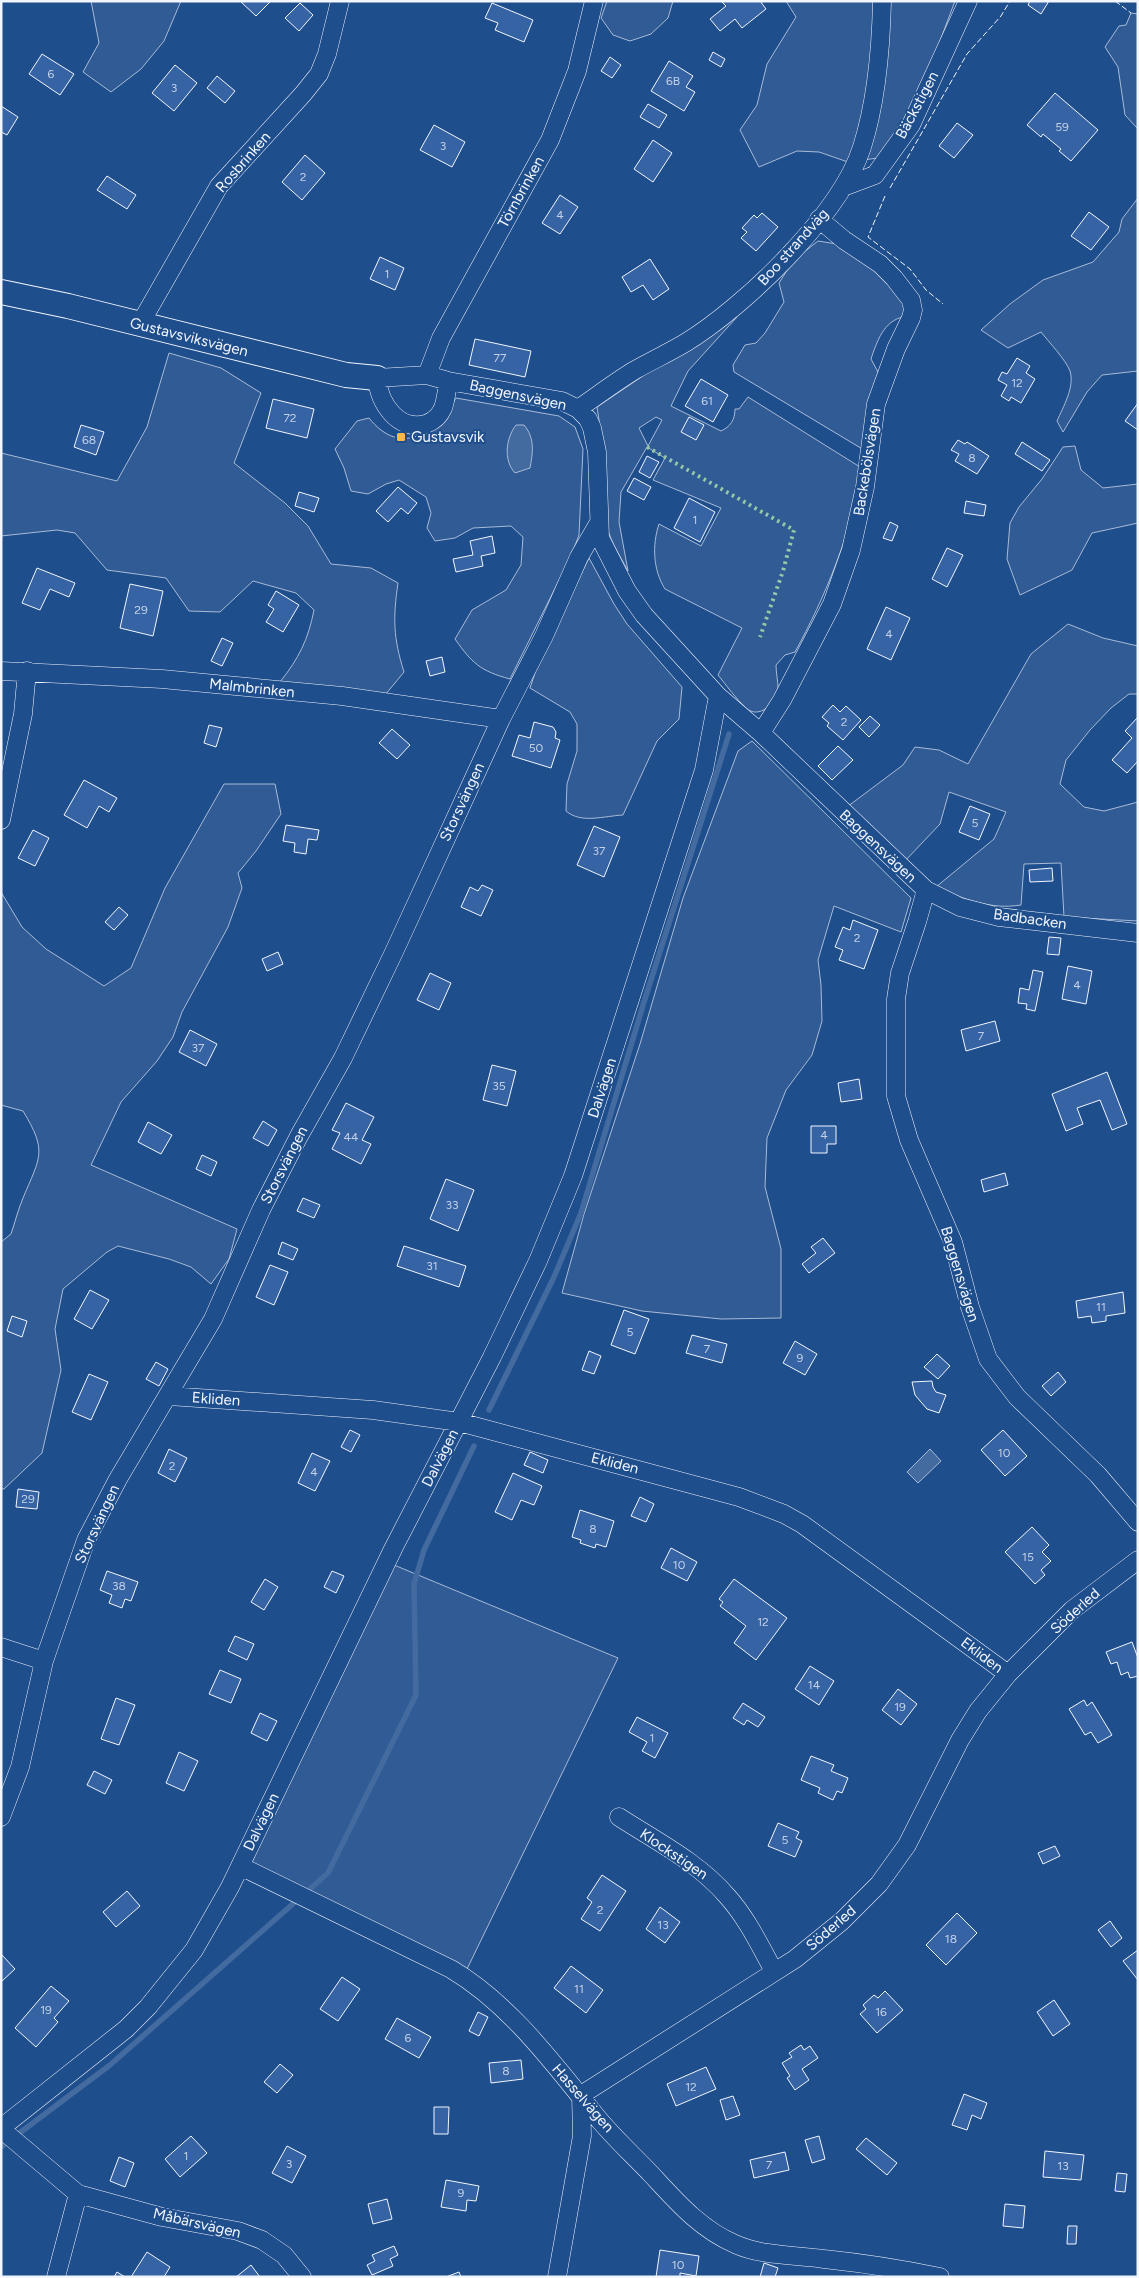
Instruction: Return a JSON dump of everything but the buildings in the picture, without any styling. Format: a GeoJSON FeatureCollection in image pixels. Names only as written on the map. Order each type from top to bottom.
{"type":"FeatureCollection","features":[{"type":"Feature","properties":{"kind":"street","name":"Rosbrinken"},"geometry":{"type":"LineString","coordinates":[[140,324],[220,186],[319,74],[327,54],[340,1]]}},
{"type":"Feature","properties":{"kind":"street","name":"Törnbrinken"},"geometry":{"type":"LineString","coordinates":[[427,375],[441,338],[550,140],[577,71],[594,1]]}},
{"type":"Feature","properties":{"kind":"street","name":"Boo strandväg"},"geometry":{"type":"LineString","coordinates":[[578,409],[633,371],[685,343],[723,316],[767,278],[819,219],[844,187],[862,147],[870,116],[879,51],[882,1]]}},
{"type":"Feature","properties":{"kind":"street","name":"Bäckstigen"},"geometry":{"type":"LineString","coordinates":[[844,187],[875,175],[911,125],[968,1]]}},
{"type":"Feature","properties":{"kind":"street","name":"Backebölsvägen"},"geometry":{"type":"LineString","coordinates":[[761,733],[782,700],[832,604],[851,550],[866,487],[876,404],[896,349],[913,310],[911,300],[880,264],[844,240],[819,219]]}},
{"type":"Feature","properties":{"kind":"street","name":"Gustavsviksvägen"},"geometry":{"type":"LineString","coordinates":[[1,292],[68,306],[346,375],[377,378]]}},
{"type":"Feature","properties":{"kind":"street","name":"Baggensvägen"},"geometry":{"type":"LineString","coordinates":[[377,378],[427,375],[448,381],[562,401],[578,409],[588,419],[592,428],[597,452],[598,524],[605,550],[627,592],[644,615],[718,696],[761,733],[926,890],[918,922],[900,973],[896,998],[896,1096],[909,1140],[954,1242],[970,1306],[988,1359],[1017,1397],[1098,1475],[1138,1522]]}},
{"type":"Feature","properties":{"kind":"street"},"geometry":{"type":"LineString","coordinates":[[377,378],[380,394],[388,409],[407,425],[418,426],[431,422],[438,416],[443,408],[448,381]]}},
{"type":"Feature","properties":{"kind":"street","name":"Storsvängen"},"geometry":{"type":"LineString","coordinates":[[1,1817],[20,1767],[44,1661],[86,1540],[118,1479],[213,1319],[261,1210],[299,1136],[343,1058],[501,719],[544,636],[579,557],[598,524]]}},
{"type":"Feature","properties":{"kind":"street","name":"Malmbrinken"},"geometry":{"type":"LineString","coordinates":[[1,671],[162,679],[342,696],[501,719]]}},
{"type":"Feature","properties":{"kind":"street"},"geometry":{"type":"LineString","coordinates":[[1,820],[23,714],[27,671]]}},
{"type":"Feature","properties":{"kind":"street","name":"Dalvägen"},"geometry":{"type":"LineString","coordinates":[[1,2129],[126,2029],[148,2007],[194,1950],[240,1866],[393,1549],[459,1422],[538,1261],[573,1176],[704,770],[718,696]]}},
{"type":"Feature","properties":{"kind":"street","name":"Badbacken"},"geometry":{"type":"LineString","coordinates":[[926,890],[960,907],[999,917],[1138,932]]}},
{"type":"Feature","properties":{"kind":"street","name":"Ekliden"},"geometry":{"type":"LineString","coordinates":[[169,1396],[373,1410],[459,1422],[739,1497],[784,1514],[802,1524],[849,1556],[1008,1674]]}},
{"type":"Feature","properties":{"kind":"street","name":"Söderled"},"geometry":{"type":"LineString","coordinates":[[581,2094],[794,1959],[842,1921],[891,1870],[907,1845],[978,1711],[1008,1674],[1072,1610],[1138,1560]]}},
{"type":"Feature","properties":{"kind":"street"},"geometry":{"type":"LineString","coordinates":[[1,1647],[44,1661]]}},
{"type":"Feature","properties":{"kind":"street","name":"Klockstigen"},"geometry":{"type":"LineString","coordinates":[[619,1817],[709,1876],[742,1916],[774,1971]]}},
{"type":"Feature","properties":{"kind":"street","name":"Hasselvägen"},"geometry":{"type":"LineString","coordinates":[[240,1866],[451,1969],[473,1982],[496,2001],[581,2094],[597,2117],[675,2199],[714,2234],[737,2245],[758,2251],[878,2265],[940,2277]]}},
{"type":"Feature","properties":{"kind":"street"},"geometry":{"type":"LineString","coordinates":[[558,2277],[582,2136],[581,2094]]}},
{"type":"Feature","properties":{"kind":"street"},"geometry":{"type":"LineString","coordinates":[[1,2129],[78,2194],[56,2277]]}},
{"type":"Feature","properties":{"kind":"street","name":"Måbärsvägen"},"geometry":{"type":"LineString","coordinates":[[78,2194],[162,2217],[238,2231],[262,2240],[284,2255],[302,2277]]}},
{"type":"Feature","properties":{"kind":"shaded area"},"geometry":{"type":"Polygon","coordinates":[[[91,1],[181,1],[164,41],[141,69],[111,92],[83,72],[99,43],[91,1]]]}},
{"type":"Feature","properties":{"kind":"shaded area"},"geometry":{"type":"Polygon","coordinates":[[[607,1],[673,1],[668,18],[651,34],[630,41],[613,35],[601,18],[607,1]]]}},
{"type":"Feature","properties":{"kind":"shaded area"},"geometry":{"type":"Polygon","coordinates":[[[786,1],[955,1],[937,49],[895,139],[878,158],[848,162],[819,152],[797,151],[759,167],[740,130],[757,105],[767,64],[796,17],[786,1]]]}},
{"type":"Feature","properties":{"kind":"shaded area"},"geometry":{"type":"Polygon","coordinates":[[[1131,13],[1138,14],[1138,129],[1125,115],[1118,67],[1105,47],[1119,26],[1126,25],[1131,13]]]}},
{"type":"Feature","properties":{"kind":"shaded area"},"geometry":{"type":"Polygon","coordinates":[[[1138,198],[1138,371],[1102,375],[1087,392],[1063,432],[1057,421],[1068,397],[1071,377],[1068,367],[1057,351],[1041,332],[1008,348],[981,330],[1010,304],[1043,280],[1093,262],[1119,232],[1122,219],[1138,198]]]}},
{"type":"Feature","properties":{"kind":"shaded area"},"geometry":{"type":"Polygon","coordinates":[[[818,241],[837,244],[883,274],[907,310],[903,317],[896,319],[886,327],[871,359],[878,372],[864,450],[734,372],[733,365],[745,345],[756,343],[765,333],[784,302],[779,283],[793,261],[818,241]]]}},
{"type":"Feature","properties":{"kind":"shaded area"},"geometry":{"type":"Polygon","coordinates":[[[737,317],[688,371],[671,406],[721,431],[733,420],[735,409],[739,409],[748,397],[860,467],[852,514],[827,586],[795,652],[785,655],[776,665],[777,694],[771,704],[762,711],[756,712],[746,708],[718,675],[742,628],[665,589],[656,566],[655,540],[659,524],[701,546],[721,508],[653,480],[665,458],[647,447],[621,492],[619,522],[628,571],[614,546],[605,518],[597,407],[727,319],[737,317]],[[656,417],[639,428],[648,446],[662,420],[656,417]]]}},
{"type":"Feature","properties":{"kind":"shaded area"},"geometry":{"type":"Polygon","coordinates":[[[169,353],[221,368],[261,393],[234,463],[285,503],[308,526],[331,564],[371,568],[398,583],[395,628],[404,672],[385,695],[280,682],[302,648],[309,631],[314,610],[296,593],[253,581],[220,612],[189,611],[166,578],[107,570],[75,533],[57,530],[1,536],[1,453],[117,481],[147,427],[169,353]]]}},
{"type":"Feature","properties":{"kind":"shaded area"},"geometry":{"type":"Polygon","coordinates":[[[456,398],[559,416],[575,427],[583,449],[579,535],[571,556],[510,679],[491,673],[478,665],[455,639],[472,610],[506,590],[521,565],[523,537],[511,526],[473,528],[455,538],[435,541],[427,528],[431,513],[426,497],[399,480],[386,484],[368,494],[351,491],[344,468],[335,449],[357,421],[369,418],[381,430],[393,437],[417,436],[438,422],[456,398]]]}},
{"type":"Feature","properties":{"kind":"shaded area"},"geometry":{"type":"Polygon","coordinates":[[[516,425],[524,425],[528,430],[532,440],[532,451],[530,468],[515,473],[507,456],[507,449],[510,436],[516,425]]]}},
{"type":"Feature","properties":{"kind":"shaded area"},"geometry":{"type":"Polygon","coordinates":[[[1075,446],[1081,470],[1103,488],[1138,484],[1138,523],[1092,533],[1072,570],[1020,595],[1007,559],[1010,523],[1019,507],[1042,479],[1063,447],[1075,446]]]}},
{"type":"Feature","properties":{"kind":"shaded area"},"geometry":{"type":"Polygon","coordinates":[[[589,558],[627,624],[682,687],[679,719],[657,741],[623,815],[593,818],[579,817],[566,811],[567,784],[577,751],[577,724],[570,712],[530,688],[538,664],[589,558]]]}},
{"type":"Feature","properties":{"kind":"shaded area"},"geometry":{"type":"Polygon","coordinates":[[[1068,624],[1103,638],[1138,646],[1138,694],[1129,694],[1111,708],[1090,730],[1066,760],[1060,784],[1084,807],[1104,811],[1138,802],[1138,921],[1064,917],[1061,863],[1024,864],[1021,905],[988,905],[936,887],[994,839],[1006,812],[949,792],[940,824],[904,862],[847,807],[903,765],[915,747],[939,750],[968,764],[1031,654],[1068,624]]]}},
{"type":"Feature","properties":{"kind":"shaded area"},"geometry":{"type":"Polygon","coordinates":[[[752,741],[911,898],[901,932],[834,906],[818,960],[822,1021],[812,1055],[786,1090],[767,1138],[765,1187],[781,1249],[781,1318],[721,1319],[642,1311],[562,1293],[584,1214],[640,1044],[683,898],[738,751],[752,741]]]}},
{"type":"Feature","properties":{"kind":"shaded area"},"geometry":{"type":"Polygon","coordinates":[[[224,784],[275,784],[281,814],[256,851],[238,873],[242,888],[228,927],[182,1012],[173,1037],[157,1061],[121,1102],[91,1165],[237,1229],[229,1259],[211,1284],[191,1267],[169,1259],[118,1246],[107,1252],[63,1289],[55,1329],[61,1370],[42,1453],[4,1489],[1,1489],[1,1242],[11,1234],[21,1202],[34,1173],[39,1154],[36,1136],[23,1111],[1,1105],[1,892],[22,927],[46,949],[104,986],[131,968],[165,888],[224,784]]]}},
{"type":"Feature","properties":{"kind":"shaded area"},"geometry":{"type":"Polygon","coordinates":[[[930,1449],[941,1461],[918,1483],[907,1472],[930,1449]]]}},
{"type":"Feature","properties":{"kind":"shaded area"},"geometry":{"type":"Polygon","coordinates":[[[394,1565],[618,1658],[467,1969],[248,1861],[394,1565]]]}},
{"type":"Feature","properties":{"kind":"waterway"},"geometry":{"type":"LineString","coordinates":[[489,1410],[554,1277],[581,1213],[644,1002],[729,734]]}},
{"type":"Feature","properties":{"kind":"waterway"},"geometry":{"type":"LineString","coordinates":[[1,2147],[110,2065],[328,1873],[416,1695],[414,1584],[424,1550],[474,1446]]}},
{"type":"Feature","properties":{"kind":"hedge"},"geometry":{"type":"LineString","coordinates":[[647,447],[794,530],[783,571],[760,637]]}},
{"type":"Feature","properties":{"kind":"fence"},"geometry":{"type":"LineString","coordinates":[[890,188],[967,54],[1001,16],[1010,1]]}},
{"type":"Feature","properties":{"kind":"fence"},"geometry":{"type":"LineString","coordinates":[[1115,1],[1131,13]]}},
{"type":"Feature","properties":{"kind":"fence"},"geometry":{"type":"LineString","coordinates":[[885,196],[868,237],[910,269],[926,290],[943,304]]}},
{"type":"Feature","properties":{"kind":"place","name":"Gustavsvik"},"geometry":{"type":"Point","coordinates":[401,437]}}]}
